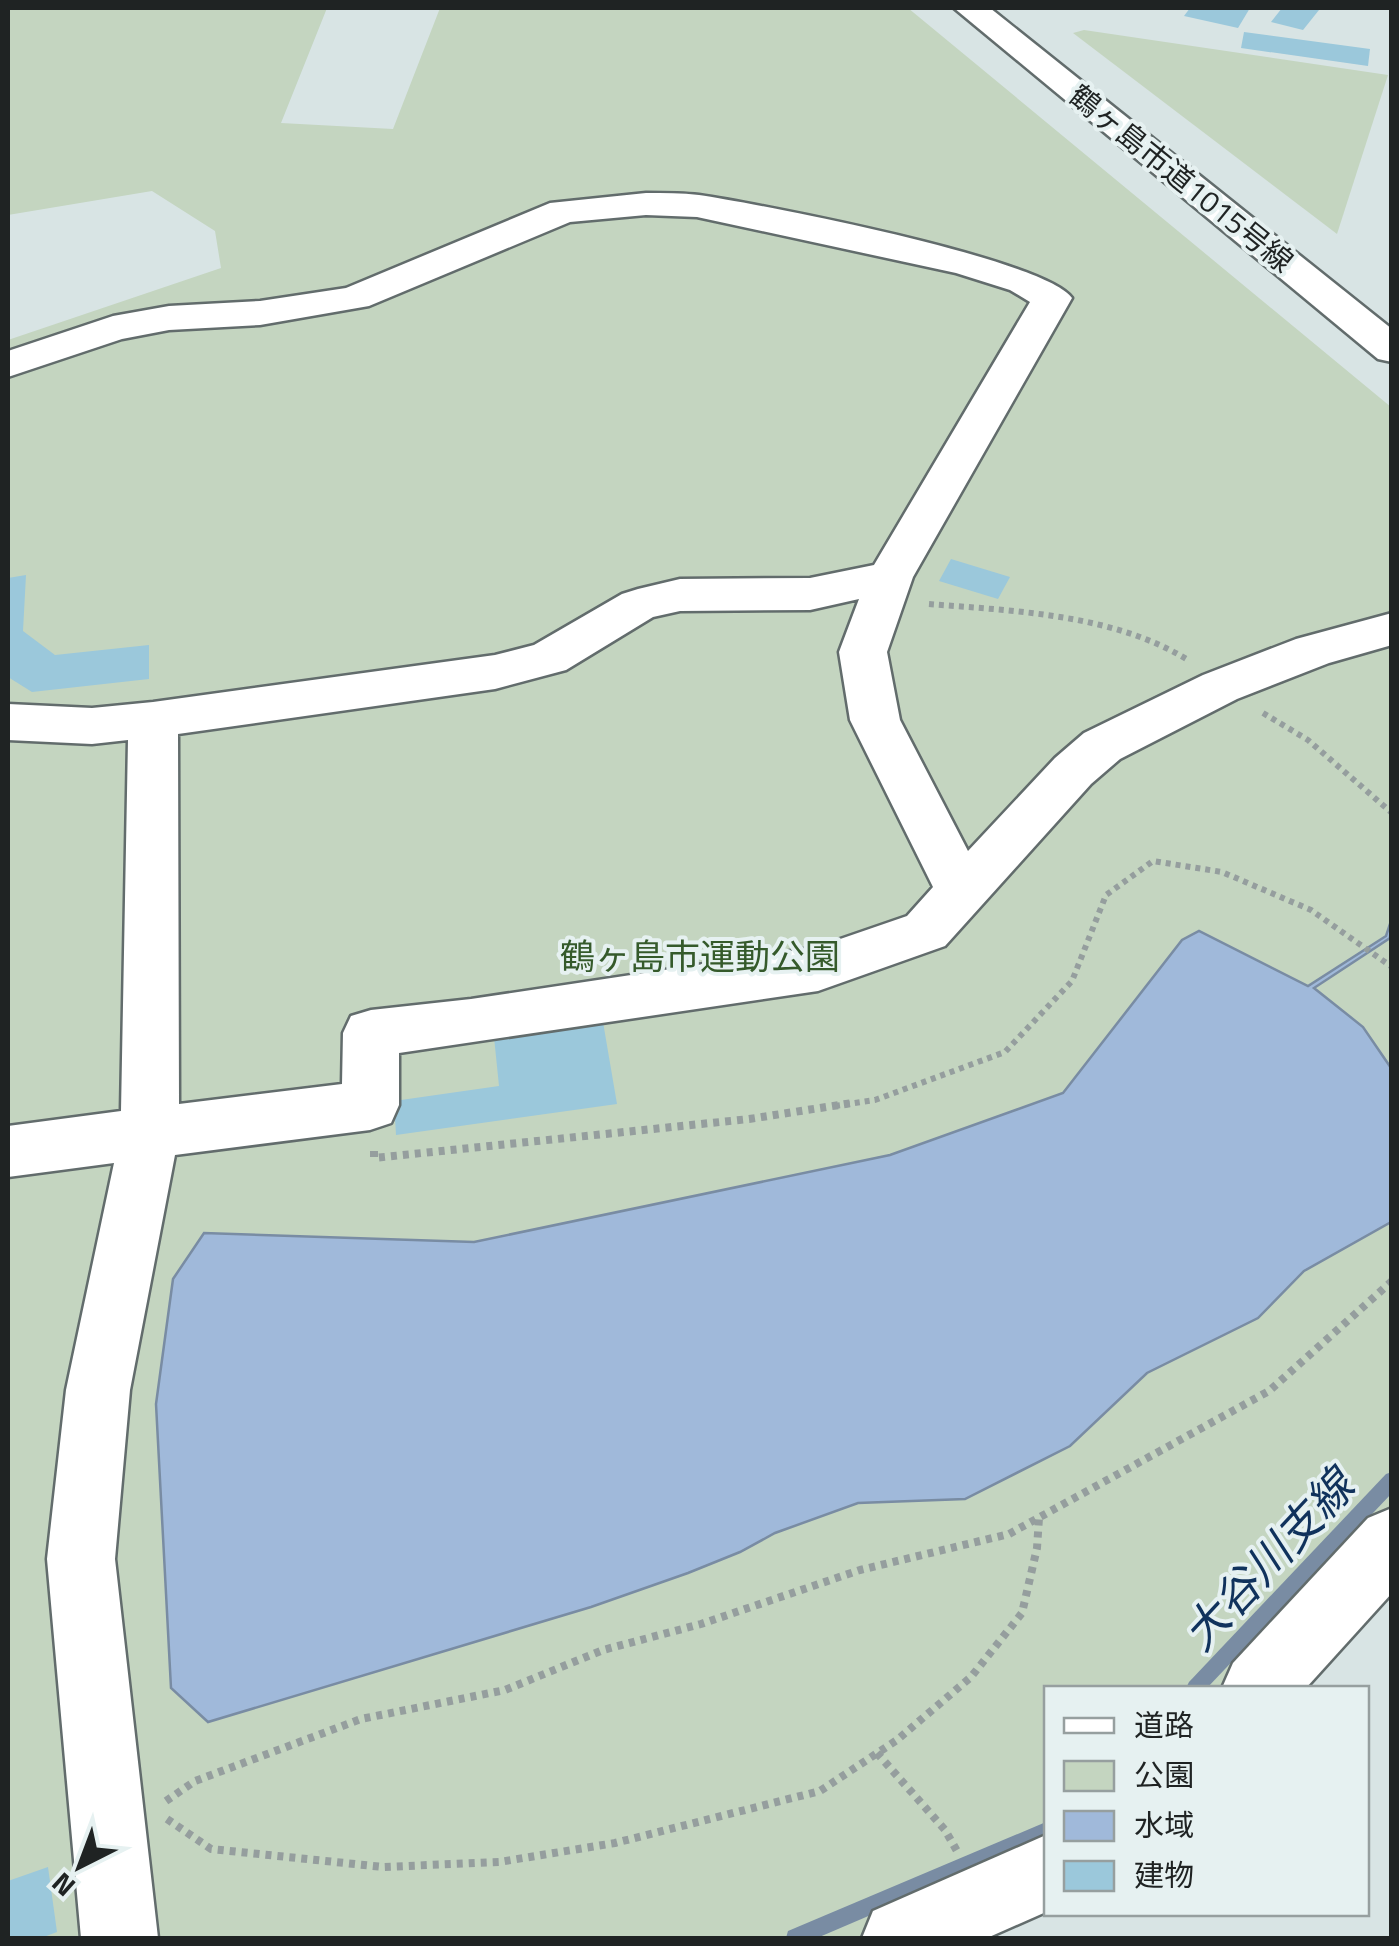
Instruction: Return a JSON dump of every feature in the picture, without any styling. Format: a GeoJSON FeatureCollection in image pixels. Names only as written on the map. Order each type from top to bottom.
{"type":"FeatureCollection","features":[{"type":"Feature","properties":{"kind":"street","name":"鶴ヶ島市道1015号線"},"geometry":{"type":"LineString","coordinates":[[970,8],[1392,350]]}},
{"type":"Feature","properties":{"kind":"street","name":"鶴ヶ島市道1015号線"},"geometry":{"type":"LineString","coordinates":[[1016,8],[1392,308]]}},
{"type":"Feature","properties":{"kind":"street"},"geometry":{"type":"LineString","coordinates":[[8,365],[113,328],[169,318],[260,314],[355,298],[563,212],[646,204],[697,206],[965,263],[1024,282],[1052,298],[886,589],[863,652],[876,720],[962,892]]}},
{"type":"Feature","properties":{"kind":"street"},"geometry":{"type":"LineString","coordinates":[[8,722],[17,726],[92,726],[153,720],[495,672],[549,658],[638,605],[680,595],[886,589]]}},
{"type":"Feature","properties":{"kind":"street"},"geometry":{"type":"LineString","coordinates":[[8,1152],[370,1104],[371,1033],[471,1022],[818,969],[926,930],[1072,771],[1102,746],[1220,687],[1313,651],[1392,629]]}},
{"type":"Feature","properties":{"kind":"street"},"geometry":{"type":"LineString","coordinates":[[119,1938],[81,1559],[98,1390],[150,1132],[153,720]]}},
{"type":"Feature","properties":{"kind":"street"},"geometry":{"type":"LineString","coordinates":[[1260,1686],[1392,1542]]}},
{"type":"Feature","properties":{"kind":"street"},"geometry":{"type":"LineString","coordinates":[[900,1938],[1015,1887]]}},
{"type":"Feature","properties":{"kind":"path"},"geometry":{"type":"LineString","coordinates":[[886,589],[1038,614],[1118,631],[1177,650],[1220,687],[1308,740],[1392,813]]}},
{"type":"Feature","properties":{"kind":"path"},"geometry":{"type":"LineString","coordinates":[[370,1104],[374,1158],[749,1119],[875,1100],[1005,1052],[1072,981],[1106,895],[1153,861],[1222,872],[1312,910],[1392,967]]}},
{"type":"Feature","properties":{"kind":"path"},"geometry":{"type":"LineString","coordinates":[[1039,1518],[1037,1548],[1022,1613],[971,1677],[877,1753],[820,1790],[615,1843],[499,1862],[383,1867],[211,1849],[154,1809],[194,1781],[361,1718],[505,1690],[603,1650],[701,1624],[860,1570],[1008,1534],[1269,1391],[1392,1281]]}},
{"type":"Feature","properties":{"kind":"path"},"geometry":{"type":"LineString","coordinates":[[877,1753],[946,1830],[1015,1887]]}},
{"type":"Feature","properties":{"kind":"green space","name":"鶴ヶ島市運動公園"},"geometry":{"type":"Polygon","coordinates":[[[8,8],[327,8],[281,123],[393,129],[440,8],[908,8],[1391,407],[1391,1508],[1228,1686],[1044,1686],[1044,1862],[888,1938],[8,1938],[8,340],[221,268],[215,231],[152,191],[8,215],[8,8]]]}},
{"type":"Feature","properties":{"kind":"green space"},"geometry":{"type":"Polygon","coordinates":[[[1084,30],[1388,75],[1337,234],[1073,33],[1084,30]]]}},
{"type":"Feature","properties":{"kind":"water"},"geometry":{"type":"Polygon","coordinates":[[[1391,921],[1390,938],[1314,988],[1363,1027],[1391,1068],[1391,1222],[1304,1271],[1258,1318],[1147,1373],[1070,1446],[965,1499],[858,1503],[775,1533],[688,1573],[591,1607],[208,1722],[171,1688],[156,1404],[173,1279],[204,1233],[474,1242],[890,1155],[1063,1093],[1182,940],[1199,931],[1308,986],[1386,936],[1391,921]]]}},
{"type":"Feature","properties":{"kind":"building"},"geometry":{"type":"Polygon","coordinates":[[[1190,8],[1250,8],[1238,28],[1184,16],[1190,8]]]}},
{"type":"Feature","properties":{"kind":"building"},"geometry":{"type":"Polygon","coordinates":[[[1282,8],[1319,10],[1303,30],[1271,22],[1282,8]]]}},
{"type":"Feature","properties":{"kind":"building"},"geometry":{"type":"Polygon","coordinates":[[[1244,32],[1370,49],[1368,66],[1241,48],[1244,32]]]}},
{"type":"Feature","properties":{"kind":"building"},"geometry":{"type":"Polygon","coordinates":[[[951,559],[1010,577],[998,599],[939,581],[951,559]]]}},
{"type":"Feature","properties":{"kind":"building"},"geometry":{"type":"Polygon","coordinates":[[[26,575],[23,631],[55,655],[149,645],[149,679],[32,692],[8,677],[8,578],[26,575]]]}},
{"type":"Feature","properties":{"kind":"building"},"geometry":{"type":"Polygon","coordinates":[[[603,1022],[617,1104],[396,1135],[394,1101],[499,1086],[494,1037],[603,1022]]]}},
{"type":"Feature","properties":{"kind":"building"},"geometry":{"type":"Polygon","coordinates":[[[48,1867],[57,1932],[41,1938],[8,1938],[8,1881],[48,1867]]]}},
{"type":"Feature","properties":{"kind":"waterway","name":"大谷川支線"},"geometry":{"type":"LineString","coordinates":[[1197,1686],[1392,1480]]}},
{"type":"Feature","properties":{"kind":"waterway","name":"大谷川支線"},"geometry":{"type":"LineString","coordinates":[[795,1938],[1044,1832]]}}]}
